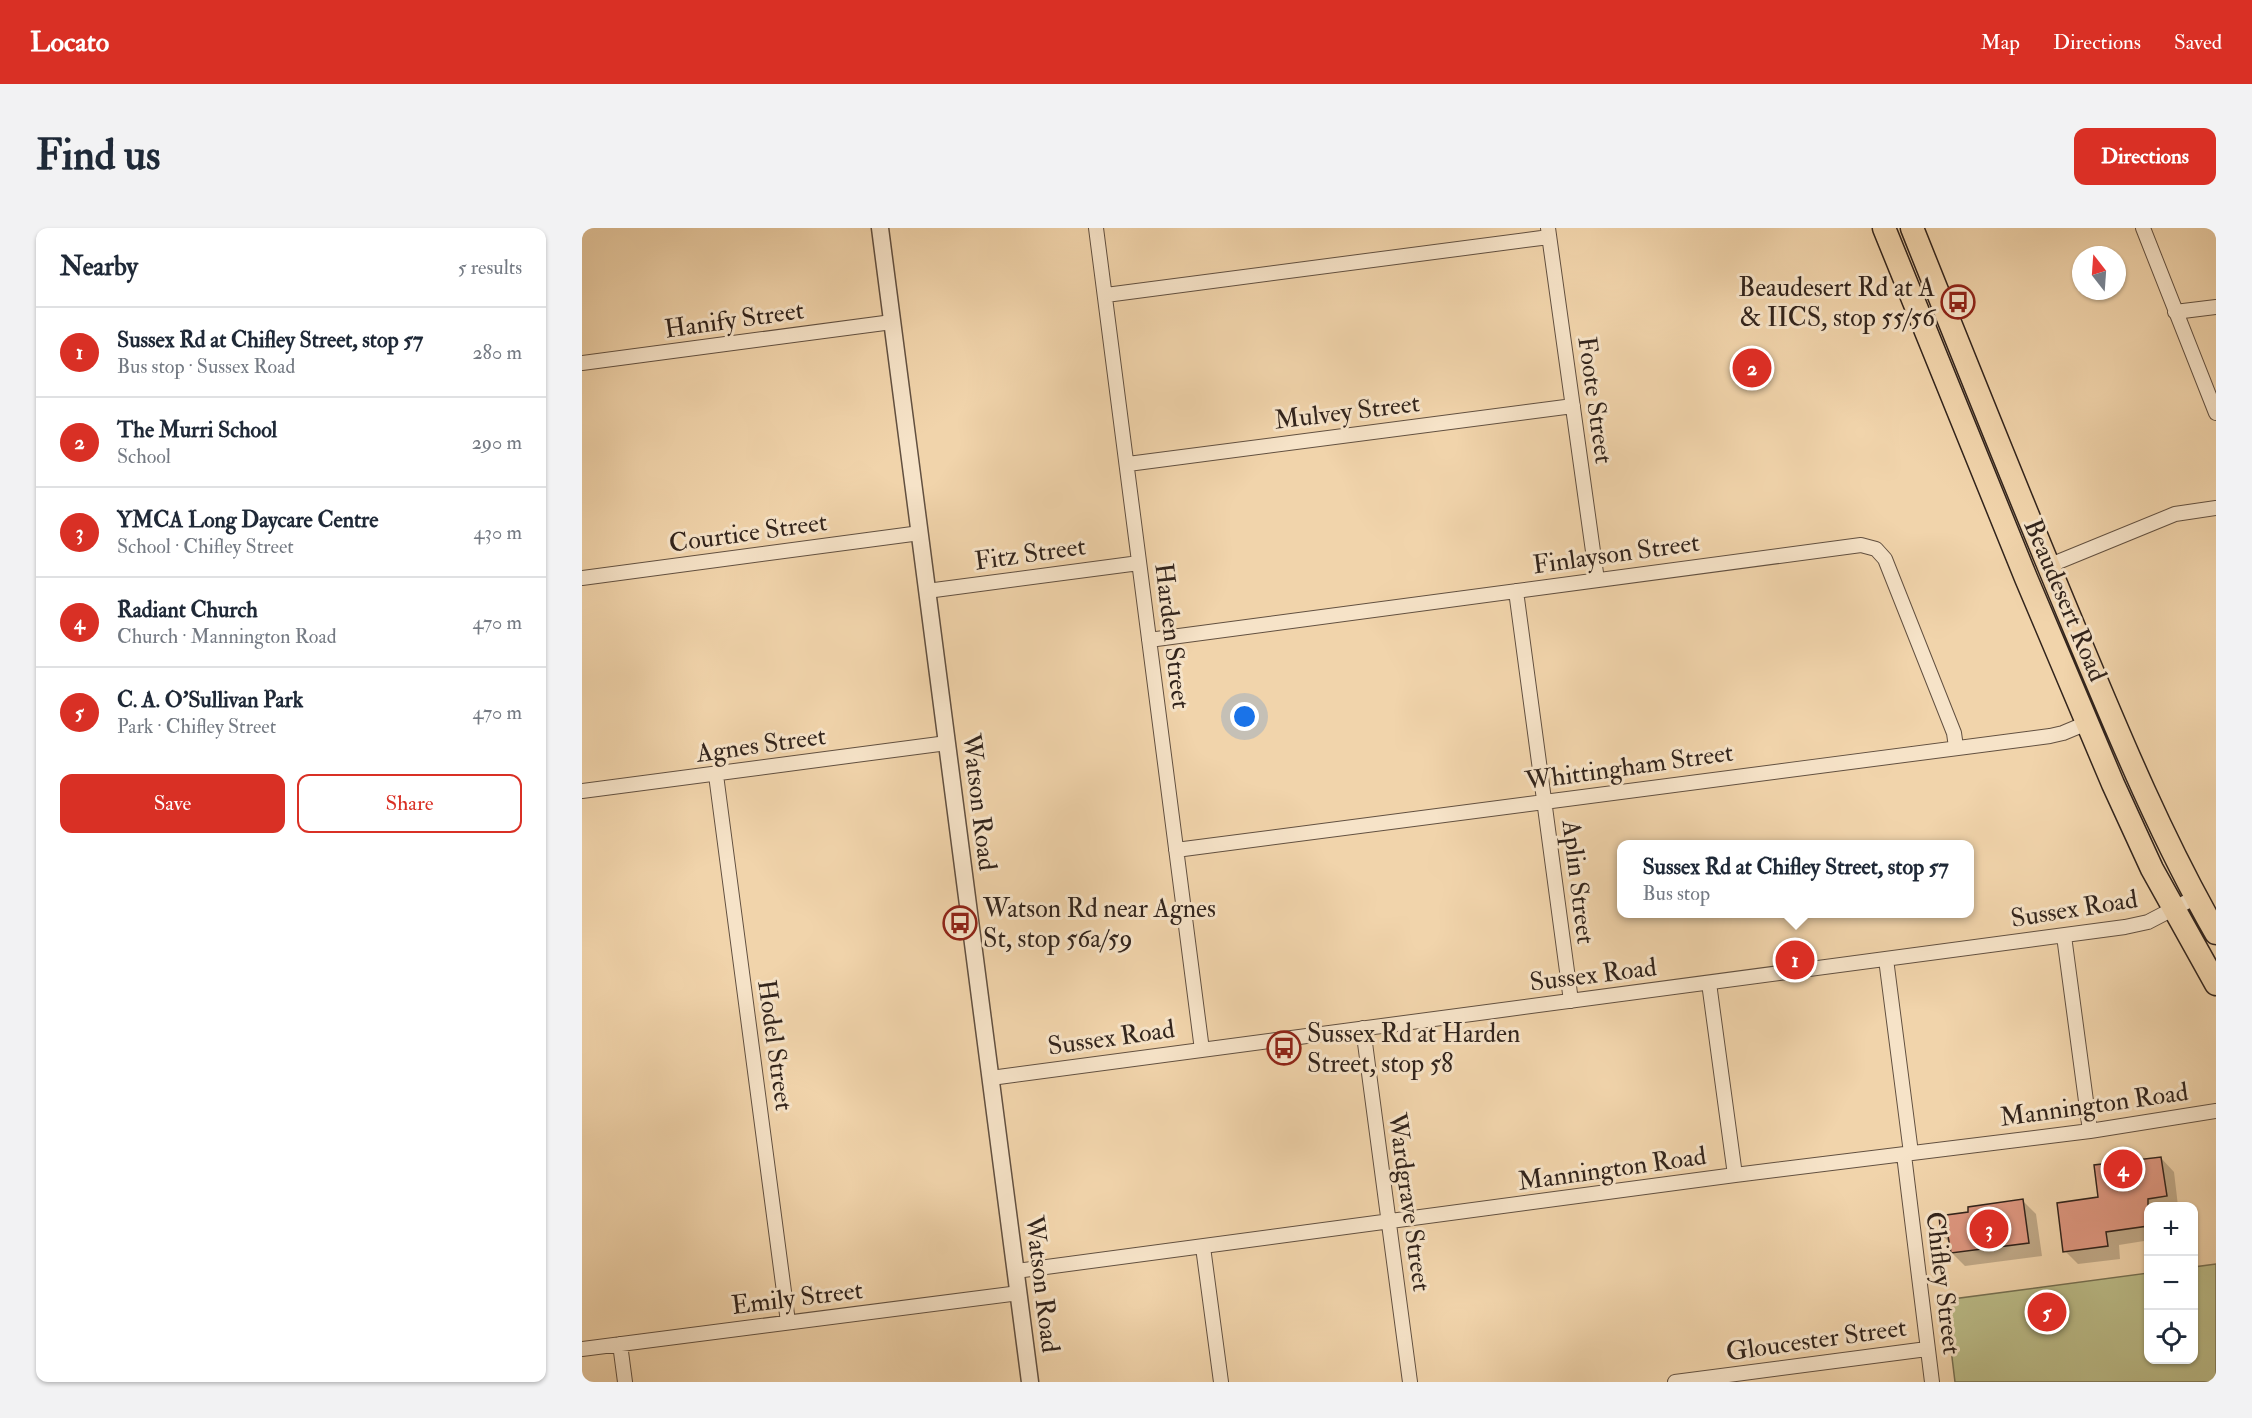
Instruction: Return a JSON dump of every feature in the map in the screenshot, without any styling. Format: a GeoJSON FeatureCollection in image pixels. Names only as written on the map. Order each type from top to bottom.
{"type":"FeatureCollection","features":[{"type":"Feature","properties":{"kind":"highway","name":"Beaudesert Road"},"geometry":{"type":"LineString","coordinates":[[1884,228],[2132,827],[2174,910],[2216,984]]}},
{"type":"Feature","properties":{"kind":"highway","name":"Beaudesert Road"},"geometry":{"type":"LineString","coordinates":[[1912,228],[2048,566],[2139,781],[2216,933]]}},
{"type":"Feature","properties":{"kind":"street","name":"Watson Road"},"geometry":{"type":"LineString","coordinates":[[880,228],[1030,1382]]}},
{"type":"Feature","properties":{"kind":"street","name":"Harden Street"},"geometry":{"type":"LineString","coordinates":[[1096,228],[1202,1050]]}},
{"type":"Feature","properties":{"kind":"street"},"geometry":{"type":"LineString","coordinates":[[2143,228],[2216,413]]}},
{"type":"Feature","properties":{"kind":"street"},"geometry":{"type":"LineString","coordinates":[[1106,295],[1548,232]]}},
{"type":"Feature","properties":{"kind":"street","name":"Foote Street"},"geometry":{"type":"LineString","coordinates":[[1548,232],[1597,580]]}},
{"type":"Feature","properties":{"kind":"street"},"geometry":{"type":"LineString","coordinates":[[2175,312],[2216,307]]}},
{"type":"Feature","properties":{"kind":"street","name":"Hanify Street"},"geometry":{"type":"LineString","coordinates":[[582,363],[892,322]]}},
{"type":"Feature","properties":{"kind":"street","name":"Mulvey Street"},"geometry":{"type":"LineString","coordinates":[[1128,464],[1573,406]]}},
{"type":"Feature","properties":{"kind":"street"},"geometry":{"type":"LineString","coordinates":[[2048,566],[2175,514],[2216,508]]}},
{"type":"Feature","properties":{"kind":"street","name":"Courtice Street"},"geometry":{"type":"LineString","coordinates":[[582,578],[920,533]]}},
{"type":"Feature","properties":{"kind":"street","name":"Finlayson Street"},"geometry":{"type":"LineString","coordinates":[[1149,640],[1861,544],[1876,549],[1885,559],[1954,733],[1956,747]]}},
{"type":"Feature","properties":{"kind":"street","name":"Fitz Street"},"geometry":{"type":"LineString","coordinates":[[927,591],[1139,563]]}},
{"type":"Feature","properties":{"kind":"street","name":"Aplin Street"},"geometry":{"type":"LineString","coordinates":[[1516,591],[1571,1001]]}},
{"type":"Feature","properties":{"kind":"street","name":"Whittingham Street"},"geometry":{"type":"LineString","coordinates":[[1176,850],[2050,736],[2087,723]]}},
{"type":"Feature","properties":{"kind":"street","name":"Agnes Street"},"geometry":{"type":"LineString","coordinates":[[582,791],[947,743]]}},
{"type":"Feature","properties":{"kind":"street","name":"Hodel Street"},"geometry":{"type":"LineString","coordinates":[[716,775],[788,1322]]}},
{"type":"Feature","properties":{"kind":"street","name":"Sussex Road"},"geometry":{"type":"LineString","coordinates":[[991,1077],[2139,925],[2174,910],[2196,897]]}},
{"type":"Feature","properties":{"kind":"street"},"geometry":{"type":"LineString","coordinates":[[2064,936],[2090,1131]]}},
{"type":"Feature","properties":{"kind":"street","name":"Chifley Street"},"geometry":{"type":"LineString","coordinates":[[1886,959],[1932,1382]]}},
{"type":"Feature","properties":{"kind":"street"},"geometry":{"type":"LineString","coordinates":[[1709,982],[1735,1175]]}},
{"type":"Feature","properties":{"kind":"street","name":"Wardgrave Street"},"geometry":{"type":"LineString","coordinates":[[1363,1028],[1410,1382]]}},
{"type":"Feature","properties":{"kind":"street","name":"Mannington Road"},"geometry":{"type":"LineString","coordinates":[[1016,1272],[1735,1175],[2090,1131],[2216,1111]]}},
{"type":"Feature","properties":{"kind":"street"},"geometry":{"type":"LineString","coordinates":[[1203,1247],[1221,1382]]}},
{"type":"Feature","properties":{"kind":"street","name":"Emily Street"},"geometry":{"type":"LineString","coordinates":[[582,1350],[1019,1293]]}},
{"type":"Feature","properties":{"kind":"street"},"geometry":{"type":"LineString","coordinates":[[620,1344],[625,1382]]}},
{"type":"Feature","properties":{"kind":"street","name":"Gloucester Street"},"geometry":{"type":"LineString","coordinates":[[1675,1382],[1927,1349]]}},
{"type":"Feature","properties":{"kind":"green space"},"geometry":{"type":"Polygon","coordinates":[[[2216,1264],[2216,1382],[1955,1382],[1945,1300],[2144,1274],[2144,1364],[2198,1364],[2198,1266],[2216,1264]]]}},
{"type":"Feature","properties":{"kind":"building"},"geometry":{"type":"Polygon","coordinates":[[[2161,1157],[2167,1196],[2148,1199],[2148,1202],[2144,1202],[2144,1227],[2106,1232],[2108,1246],[2063,1252],[2057,1203],[2098,1197],[2094,1165],[2161,1157]]]}},
{"type":"Feature","properties":{"kind":"building"},"geometry":{"type":"Polygon","coordinates":[[[2023,1199],[2029,1243],[1951,1253],[1948,1236],[1941,1237],[1939,1216],[1968,1212],[1968,1207],[2023,1199]]]}},
{"type":"Feature","properties":{"kind":"place","name":"Beaudesert Rd at A & IICS, stop 55/56"},"geometry":{"type":"Point","coordinates":[1958,302]}},
{"type":"Feature","properties":{"kind":"place","name":"The Murri School"},"geometry":{"type":"Point","coordinates":[1752,368]}},
{"type":"Feature","properties":{"kind":"place","name":"Watson Rd near Agnes St, stop 56a/59"},"geometry":{"type":"Point","coordinates":[960,923]}},
{"type":"Feature","properties":{"kind":"place","name":"Sussex Rd at Chifley Street, stop 57"},"geometry":{"type":"Point","coordinates":[1795,960]}},
{"type":"Feature","properties":{"kind":"place","name":"Sussex Rd at Harden Street, stop 58"},"geometry":{"type":"Point","coordinates":[1284,1048]}},
{"type":"Feature","properties":{"kind":"place","name":"Radiant Church"},"geometry":{"type":"Point","coordinates":[2123,1169]}},
{"type":"Feature","properties":{"kind":"place","name":"YMCA Long Daycare Centre"},"geometry":{"type":"Point","coordinates":[1989,1229]}},
{"type":"Feature","properties":{"kind":"place","name":"C. A. O'Sullivan Park"},"geometry":{"type":"Point","coordinates":[2047,1312]}}]}
